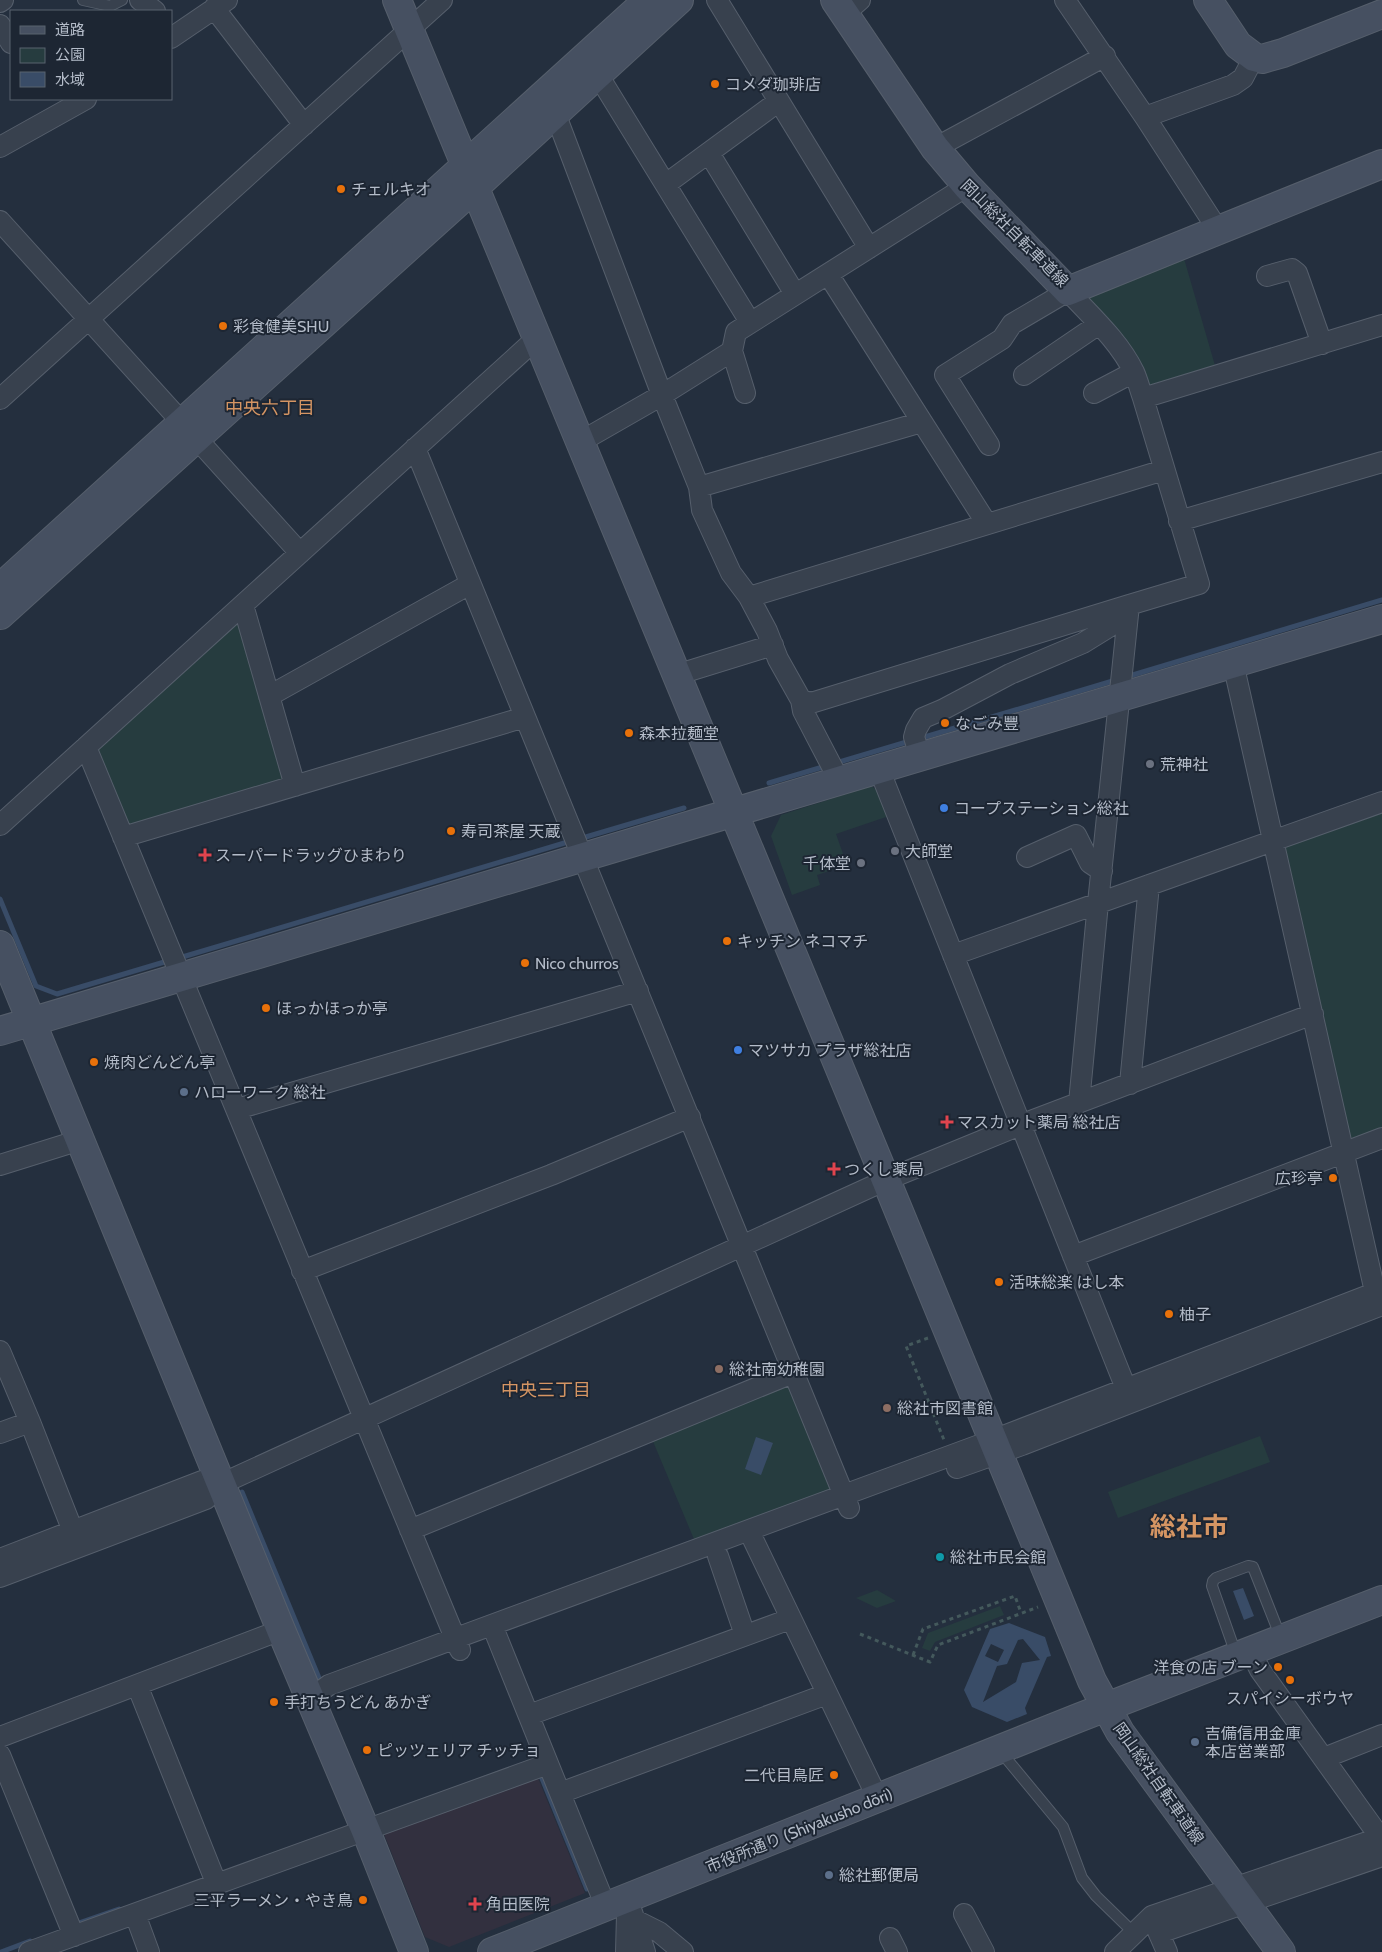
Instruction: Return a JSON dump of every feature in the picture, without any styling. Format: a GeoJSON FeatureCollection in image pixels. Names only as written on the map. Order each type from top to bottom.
{"type":"FeatureCollection","features":[{"type":"Feature","properties":{"kind":"street"},"geometry":{"type":"LineString","coordinates":[[140,0],[154,10]]}},
{"type":"Feature","properties":{"kind":"street"},"geometry":{"type":"LineString","coordinates":[[397,0],[1092,1681],[1106,1707]]}},
{"type":"Feature","properties":{"kind":"street"},"geometry":{"type":"LineString","coordinates":[[0,399],[442,0]]}},
{"type":"Feature","properties":{"kind":"street"},"geometry":{"type":"LineString","coordinates":[[0,615],[189,431],[470,176],[648,0]]}},
{"type":"Feature","properties":{"kind":"street"},"geometry":{"type":"LineString","coordinates":[[470,176],[555,113],[679,0]]}},
{"type":"Feature","properties":{"kind":"street"},"geometry":{"type":"LineString","coordinates":[[717,0],[869,248]]}},
{"type":"Feature","properties":{"kind":"street"},"geometry":{"type":"LineString","coordinates":[[1065,0],[1105,56],[1218,230]]}},
{"type":"Feature","properties":{"kind":"street"},"geometry":{"type":"LineString","coordinates":[[1208,0],[1238,45],[1254,57],[1262,59],[1382,14]]}},
{"type":"Feature","properties":{"kind":"street"},"geometry":{"type":"LineString","coordinates":[[175,30],[220,4],[304,124]]}},
{"type":"Feature","properties":{"kind":"street","name":"岡山総社自転車道線"},"geometry":{"type":"LineString","coordinates":[[846,5],[935,148],[967,186],[1068,291],[1382,164]]}},
{"type":"Feature","properties":{"kind":"street"},"geometry":{"type":"LineString","coordinates":[[0,25],[10,41]]}},
{"type":"Feature","properties":{"kind":"street"},"geometry":{"type":"LineString","coordinates":[[935,148],[1105,56]]}},
{"type":"Feature","properties":{"kind":"street"},"geometry":{"type":"LineString","coordinates":[[1145,117],[1233,85],[1242,78],[1254,57]]}},
{"type":"Feature","properties":{"kind":"street"},"geometry":{"type":"LineString","coordinates":[[598,75],[750,322]]}},
{"type":"Feature","properties":{"kind":"street"},"geometry":{"type":"LineString","coordinates":[[0,147],[53,108],[82,100]]}},
{"type":"Feature","properties":{"kind":"street"},"geometry":{"type":"LineString","coordinates":[[666,184],[779,101]]}},
{"type":"Feature","properties":{"kind":"street"},"geometry":{"type":"LineString","coordinates":[[555,113],[662,395],[699,486],[702,510],[731,573],[749,597],[801,700],[803,711],[833,770]]}},
{"type":"Feature","properties":{"kind":"street"},"geometry":{"type":"LineString","coordinates":[[709,153],[794,294]]}},
{"type":"Feature","properties":{"kind":"street"},"geometry":{"type":"LineString","coordinates":[[745,393],[732,351],[736,332],[967,186]]}},
{"type":"Feature","properties":{"kind":"street"},"geometry":{"type":"LineString","coordinates":[[2,226],[88,318],[300,553]]}},
{"type":"Feature","properties":{"kind":"street"},"geometry":{"type":"LineString","coordinates":[[1267,276],[1292,269],[1297,273],[1322,344]]}},
{"type":"Feature","properties":{"kind":"street"},"geometry":{"type":"LineString","coordinates":[[828,274],[987,524]]}},
{"type":"Feature","properties":{"kind":"street"},"geometry":{"type":"LineString","coordinates":[[801,700],[811,703],[1199,584],[1134,372],[1099,324],[1068,291],[1012,324],[1002,338],[945,375],[989,445]]}},
{"type":"Feature","properties":{"kind":"street"},"geometry":{"type":"LineString","coordinates":[[1024,375],[1099,324]]}},
{"type":"Feature","properties":{"kind":"street"},"geometry":{"type":"LineString","coordinates":[[1143,398],[1382,325]]}},
{"type":"Feature","properties":{"kind":"street"},"geometry":{"type":"LineString","coordinates":[[0,825],[537,338]]}},
{"type":"Feature","properties":{"kind":"street"},"geometry":{"type":"LineString","coordinates":[[580,442],[662,395],[732,351]]}},
{"type":"Feature","properties":{"kind":"street"},"geometry":{"type":"LineString","coordinates":[[1094,393],[1134,372]]}},
{"type":"Feature","properties":{"kind":"street"},"geometry":{"type":"LineString","coordinates":[[699,486],[922,422]]}},
{"type":"Feature","properties":{"kind":"street"},"geometry":{"type":"LineString","coordinates":[[0,588],[189,431]]}},
{"type":"Feature","properties":{"kind":"street"},"geometry":{"type":"LineString","coordinates":[[415,448],[847,1502]]}},
{"type":"Feature","properties":{"kind":"street"},"geometry":{"type":"LineString","coordinates":[[1179,521],[1382,462]]}},
{"type":"Feature","properties":{"kind":"street"},"geometry":{"type":"LineString","coordinates":[[749,597],[1164,470]]}},
{"type":"Feature","properties":{"kind":"street"},"geometry":{"type":"LineString","coordinates":[[269,696],[470,584]]}},
{"type":"Feature","properties":{"kind":"street"},"geometry":{"type":"LineString","coordinates":[[243,604],[296,786]]}},
{"type":"Feature","properties":{"kind":"street"},"geometry":{"type":"LineString","coordinates":[[1079,1103],[1129,604]]}},
{"type":"Feature","properties":{"kind":"street"},"geometry":{"type":"LineString","coordinates":[[917,745],[916,730],[923,718],[1010,674],[1083,643],[1117,622],[1129,604]]}},
{"type":"Feature","properties":{"kind":"street"},"geometry":{"type":"LineString","coordinates":[[0,1031],[32,1021],[177,966],[578,846],[733,812],[833,770],[879,769],[917,745],[1120,684],[1233,663],[1382,619]]}},
{"type":"Feature","properties":{"kind":"street"},"geometry":{"type":"LineString","coordinates":[[676,675],[773,645]]}},
{"type":"Feature","properties":{"kind":"street"},"geometry":{"type":"LineString","coordinates":[[311,1698],[334,1698],[495,1631],[996,1447],[1380,1303],[1344,1153],[1233,663]]}},
{"type":"Feature","properties":{"kind":"street"},"geometry":{"type":"LineString","coordinates":[[123,837],[525,717]]}},
{"type":"Feature","properties":{"kind":"street"},"geometry":{"type":"LineString","coordinates":[[86,747],[238,1110],[302,1271],[458,1645]]}},
{"type":"Feature","properties":{"kind":"street"},"geometry":{"type":"LineString","coordinates":[[879,769],[1129,1396]]}},
{"type":"Feature","properties":{"kind":"street"},"geometry":{"type":"LineString","coordinates":[[953,954],[1382,802]]}},
{"type":"Feature","properties":{"kind":"street"},"geometry":{"type":"LineString","coordinates":[[1028,857],[1076,835],[1090,863],[1102,870]]}},
{"type":"Feature","properties":{"kind":"street"},"geometry":{"type":"LineString","coordinates":[[1130,1084],[1149,885]]}},
{"type":"Feature","properties":{"kind":"street"},"geometry":{"type":"LineString","coordinates":[[0,945],[281,1630],[366,1831],[414,1952]]}},
{"type":"Feature","properties":{"kind":"street"},"geometry":{"type":"LineString","coordinates":[[238,1110],[638,991]]}},
{"type":"Feature","properties":{"kind":"street"},"geometry":{"type":"LineString","coordinates":[[0,1577],[202,1481],[221,1484],[886,1180],[1020,1125],[1313,1014]]}},
{"type":"Feature","properties":{"kind":"street"},"geometry":{"type":"LineString","coordinates":[[302,1271],[550,1175],[690,1117]]}},
{"type":"Feature","properties":{"kind":"street"},"geometry":{"type":"LineString","coordinates":[[1073,1256],[1382,1138]]}},
{"type":"Feature","properties":{"kind":"street"},"geometry":{"type":"LineString","coordinates":[[0,1165],[80,1140]]}},
{"type":"Feature","properties":{"kind":"street"},"geometry":{"type":"LineString","coordinates":[[0,1351],[76,1540]]}},
{"type":"Feature","properties":{"kind":"street"},"geometry":{"type":"LineString","coordinates":[[410,1530],[795,1372]]}},
{"type":"Feature","properties":{"kind":"street"},"geometry":{"type":"LineString","coordinates":[[0,1433],[30,1422]]}},
{"type":"Feature","properties":{"kind":"street"},"geometry":{"type":"LineString","coordinates":[[847,1502],[950,1456],[996,1447]]}},
{"type":"Feature","properties":{"kind":"street"},"geometry":{"type":"LineString","coordinates":[[495,1631],[718,1556],[752,1537]]}},
{"type":"Feature","properties":{"kind":"street"},"geometry":{"type":"LineString","coordinates":[[752,1537],[878,1798]]}},
{"type":"Feature","properties":{"kind":"street"},"geometry":{"type":"LineString","coordinates":[[0,1559],[76,1540]]}},
{"type":"Feature","properties":{"kind":"street"},"geometry":{"type":"LineString","coordinates":[[718,1556],[745,1635]]}},
{"type":"Feature","properties":{"kind":"street","name":"岡山総社自転車道線"},"geometry":{"type":"LineString","coordinates":[[1281,1952],[1120,1732],[1106,1707],[1382,1600]]}},
{"type":"Feature","properties":{"kind":"street"},"geometry":{"type":"LineString","coordinates":[[529,1715],[790,1619]]}},
{"type":"Feature","properties":{"kind":"street"},"geometry":{"type":"LineString","coordinates":[[0,1737],[281,1630]]}},
{"type":"Feature","properties":{"kind":"street"},"geometry":{"type":"LineString","coordinates":[[495,1631],[529,1715],[541,1767],[560,1792],[645,1952]]}},
{"type":"Feature","properties":{"kind":"street"},"geometry":{"type":"LineString","coordinates":[[1115,1952],[1134,1934],[1155,1924],[1381,1843],[1324,1758],[1260,1670],[1244,1655]]}},
{"type":"Feature","properties":{"kind":"street"},"geometry":{"type":"LineString","coordinates":[[136,1685],[214,1878]]}},
{"type":"Feature","properties":{"kind":"street"},"geometry":{"type":"LineString","coordinates":[[560,1792],[827,1694]]}},
{"type":"Feature","properties":{"kind":"street","name":"市役所通り (Shiyakusho dōri)"},"geometry":{"type":"LineString","coordinates":[[492,1952],[622,1909],[878,1798],[1106,1707]]}},
{"type":"Feature","properties":{"kind":"street"},"geometry":{"type":"LineString","coordinates":[[1324,1758],[1382,1735]]}},
{"type":"Feature","properties":{"kind":"street"},"geometry":{"type":"LineString","coordinates":[[0,1755],[72,1929]]}},
{"type":"Feature","properties":{"kind":"street"},"geometry":{"type":"LineString","coordinates":[[29,1952],[72,1929],[135,1914],[214,1878],[366,1831],[541,1767]]}},
{"type":"Feature","properties":{"kind":"street"},"geometry":{"type":"LineString","coordinates":[[622,1909],[626,1952]]}},
{"type":"Feature","properties":{"kind":"street"},"geometry":{"type":"LineString","coordinates":[[622,1909],[659,1932],[683,1952]]}},
{"type":"Feature","properties":{"kind":"street"},"geometry":{"type":"LineString","coordinates":[[135,1914],[149,1952]]}},
{"type":"Feature","properties":{"kind":"street"},"geometry":{"type":"LineString","coordinates":[[964,1914],[984,1952]]}},
{"type":"Feature","properties":{"kind":"street"},"geometry":{"type":"LineString","coordinates":[[1155,1924],[1166,1952]]}},
{"type":"Feature","properties":{"kind":"lane"},"geometry":{"type":"LineString","coordinates":[[83,0],[110,6],[122,0]]}},
{"type":"Feature","properties":{"kind":"lane"},"geometry":{"type":"LineString","coordinates":[[1244,1655],[1212,1586],[1216,1578],[1248,1566],[1255,1569],[1282,1640]]}},
{"type":"Feature","properties":{"kind":"lane"},"geometry":{"type":"LineString","coordinates":[[999,1750],[1063,1827],[1076,1865],[1086,1884],[1134,1934]]}},
{"type":"Feature","properties":{"kind":"path"},"geometry":{"type":"LineString","coordinates":[[931,1336],[906,1346],[950,1456]]}},
{"type":"Feature","properties":{"kind":"path"},"geometry":{"type":"LineString","coordinates":[[913,1655],[924,1629],[1015,1596],[1021,1613]]}},
{"type":"Feature","properties":{"kind":"path"},"geometry":{"type":"LineString","coordinates":[[860,1634],[930,1662],[938,1645],[1041,1606]]}},
{"type":"Feature","properties":{"kind":"shaded area"},"geometry":{"type":"Polygon","coordinates":[[[538,1778],[585,1893],[449,1947],[425,1937],[384,1834],[538,1778]]]}},
{"type":"Feature","properties":{"kind":"green space"},"geometry":{"type":"Polygon","coordinates":[[[1183,255],[1216,369],[1155,388],[1146,383],[1086,298],[1183,255]]]}},
{"type":"Feature","properties":{"kind":"green space"},"geometry":{"type":"Polygon","coordinates":[[[237,620],[244,623],[285,782],[134,827],[125,824],[95,754],[98,745],[237,620]]]}},
{"type":"Feature","properties":{"kind":"green space"},"geometry":{"type":"Polygon","coordinates":[[[871,786],[880,792],[889,816],[836,834],[847,865],[817,875],[820,885],[792,895],[771,836],[781,815],[871,786]]]}},
{"type":"Feature","properties":{"kind":"green space"},"geometry":{"type":"Polygon","coordinates":[[[1382,813],[1382,1127],[1353,1139],[1348,1136],[1282,853],[1288,844],[1382,813]]]}},
{"type":"Feature","properties":{"kind":"green space"},"geometry":{"type":"Polygon","coordinates":[[[787,1384],[794,1388],[835,1487],[830,1497],[696,1544],[652,1439],[787,1384]]]}},
{"type":"Feature","properties":{"kind":"green space"},"geometry":{"type":"Polygon","coordinates":[[[1260,1436],[1270,1462],[1118,1518],[1108,1492],[1260,1436]]]}},
{"type":"Feature","properties":{"kind":"green space"},"geometry":{"type":"Polygon","coordinates":[[[877,1590],[896,1601],[877,1608],[856,1598],[877,1590]]]}},
{"type":"Feature","properties":{"kind":"green space"},"geometry":{"type":"Polygon","coordinates":[[[1000,1606],[1004,1615],[935,1642],[930,1651],[922,1648],[928,1633],[1000,1606]]]}},
{"type":"Feature","properties":{"kind":"water"},"geometry":{"type":"Polygon","coordinates":[[[756,1437],[773,1443],[761,1475],[745,1469],[756,1437]]]}},
{"type":"Feature","properties":{"kind":"water"},"geometry":{"type":"Polygon","coordinates":[[[1243,1588],[1254,1616],[1244,1620],[1233,1591],[1243,1588]]]}},
{"type":"Feature","properties":{"kind":"water"},"geometry":{"type":"Polygon","coordinates":[[[1009,1623],[1045,1637],[1051,1656],[1047,1657],[1025,1708],[1027,1714],[1007,1722],[972,1707],[964,1690],[990,1629],[1009,1623]],[[1023,1639],[1018,1640],[1007,1664],[997,1666],[983,1702],[1016,1682],[1022,1663],[1040,1660],[1023,1639]],[[991,1644],[985,1656],[998,1662],[1004,1650],[991,1644]]]}},
{"type":"Feature","properties":{"kind":"waterway"},"geometry":{"type":"LineString","coordinates":[[1126,677],[1382,600]]}},
{"type":"Feature","properties":{"kind":"waterway"},"geometry":{"type":"LineString","coordinates":[[918,739],[1116,680]]}},
{"type":"Feature","properties":{"kind":"waterway"},"geometry":{"type":"LineString","coordinates":[[836,763],[910,741]]}},
{"type":"Feature","properties":{"kind":"waterway"},"geometry":{"type":"LineString","coordinates":[[769,783],[826,766]]}},
{"type":"Feature","properties":{"kind":"waterway"},"geometry":{"type":"LineString","coordinates":[[579,839],[684,808]]}},
{"type":"Feature","properties":{"kind":"waterway"},"geometry":{"type":"LineString","coordinates":[[179,958],[571,841]]}},
{"type":"Feature","properties":{"kind":"waterway"},"geometry":{"type":"LineString","coordinates":[[0,899],[36,986],[57,994],[171,960]]}},
{"type":"Feature","properties":{"kind":"waterway"},"geometry":{"type":"LineString","coordinates":[[242,1492],[319,1678]]}},
{"type":"Feature","properties":{"kind":"waterway"},"geometry":{"type":"LineString","coordinates":[[539,1771],[587,1889]]}},
{"type":"Feature","properties":{"kind":"waterway"},"geometry":{"type":"LineString","coordinates":[[73,1925],[119,1909]]}},
{"type":"Feature","properties":{"kind":"waterway"},"geometry":{"type":"LineString","coordinates":[[1,1952],[30,1941]]}},
{"type":"Feature","properties":{"kind":"place","name":"コメダ珈琲店"},"geometry":{"type":"Point","coordinates":[715,84]}},
{"type":"Feature","properties":{"kind":"place","name":"チェルキオ"},"geometry":{"type":"Point","coordinates":[341,189]}},
{"type":"Feature","properties":{"kind":"place","name":"彩食健美SHU"},"geometry":{"type":"Point","coordinates":[223,326]}},
{"type":"Feature","properties":{"kind":"place","name":"なごみ豐"},"geometry":{"type":"Point","coordinates":[945,723]}},
{"type":"Feature","properties":{"kind":"place","name":"森本拉麺堂"},"geometry":{"type":"Point","coordinates":[629,733]}},
{"type":"Feature","properties":{"kind":"place","name":"荒神社"},"geometry":{"type":"Point","coordinates":[1150,764]}},
{"type":"Feature","properties":{"kind":"place","name":"コープステーション総社"},"geometry":{"type":"Point","coordinates":[944,808]}},
{"type":"Feature","properties":{"kind":"place","name":"寿司茶屋 天蔵"},"geometry":{"type":"Point","coordinates":[451,831]}},
{"type":"Feature","properties":{"kind":"place","name":"大師堂"},"geometry":{"type":"Point","coordinates":[895,851]}},
{"type":"Feature","properties":{"kind":"place","name":"スーパードラッグひまわり"},"geometry":{"type":"Point","coordinates":[205,855]}},
{"type":"Feature","properties":{"kind":"place","name":"千体堂"},"geometry":{"type":"Point","coordinates":[861,863]}},
{"type":"Feature","properties":{"kind":"place","name":"キッチン ネコマチ"},"geometry":{"type":"Point","coordinates":[727,941]}},
{"type":"Feature","properties":{"kind":"place","name":"Nico churros"},"geometry":{"type":"Point","coordinates":[525,963]}},
{"type":"Feature","properties":{"kind":"place","name":"ほっかほっか亭"},"geometry":{"type":"Point","coordinates":[266,1008]}},
{"type":"Feature","properties":{"kind":"place","name":"マツサカ プラザ総社店"},"geometry":{"type":"Point","coordinates":[738,1050]}},
{"type":"Feature","properties":{"kind":"place","name":"焼肉どんどん亭"},"geometry":{"type":"Point","coordinates":[94,1062]}},
{"type":"Feature","properties":{"kind":"place","name":"ハローワーク 総社"},"geometry":{"type":"Point","coordinates":[184,1092]}},
{"type":"Feature","properties":{"kind":"place","name":"マスカット薬局 総社店"},"geometry":{"type":"Point","coordinates":[947,1122]}},
{"type":"Feature","properties":{"kind":"place","name":"つくし薬局"},"geometry":{"type":"Point","coordinates":[834,1169]}},
{"type":"Feature","properties":{"kind":"place","name":"広珍亭"},"geometry":{"type":"Point","coordinates":[1333,1178]}},
{"type":"Feature","properties":{"kind":"place","name":"活味総楽 はし本"},"geometry":{"type":"Point","coordinates":[999,1282]}},
{"type":"Feature","properties":{"kind":"place","name":"柚子"},"geometry":{"type":"Point","coordinates":[1169,1314]}},
{"type":"Feature","properties":{"kind":"place","name":"総社南幼稚園"},"geometry":{"type":"Point","coordinates":[719,1369]}},
{"type":"Feature","properties":{"kind":"place","name":"総社市図書館"},"geometry":{"type":"Point","coordinates":[887,1408]}},
{"type":"Feature","properties":{"kind":"place","name":"総社市民会館"},"geometry":{"type":"Point","coordinates":[940,1557]}},
{"type":"Feature","properties":{"kind":"place","name":"洋食の店 ブーン"},"geometry":{"type":"Point","coordinates":[1278,1667]}},
{"type":"Feature","properties":{"kind":"place","name":"スパイシーボウヤ"},"geometry":{"type":"Point","coordinates":[1290,1680]}},
{"type":"Feature","properties":{"kind":"place","name":"手打ちうどん あかぎ"},"geometry":{"type":"Point","coordinates":[274,1702]}},
{"type":"Feature","properties":{"kind":"place","name":"吉備信用金庫 本店営業部"},"geometry":{"type":"Point","coordinates":[1195,1742]}},
{"type":"Feature","properties":{"kind":"place","name":"ピッツェリア チッチョ"},"geometry":{"type":"Point","coordinates":[367,1750]}},
{"type":"Feature","properties":{"kind":"place","name":"二代目鳥匠"},"geometry":{"type":"Point","coordinates":[834,1775]}},
{"type":"Feature","properties":{"kind":"place","name":"総社郵便局"},"geometry":{"type":"Point","coordinates":[829,1875]}},
{"type":"Feature","properties":{"kind":"place","name":"三平ラーメン・やき鳥"},"geometry":{"type":"Point","coordinates":[363,1900]}},
{"type":"Feature","properties":{"kind":"place","name":"角田医院"},"geometry":{"type":"Point","coordinates":[475,1904]}},
{"type":"Feature","properties":{"kind":"district","name":"中央六丁目"},"geometry":{"type":"Point","coordinates":[270,408]}},
{"type":"Feature","properties":{"kind":"district","name":"中央三丁目"},"geometry":{"type":"Point","coordinates":[546,1390]}},
{"type":"Feature","properties":{"kind":"district","name":"総社市"},"geometry":{"type":"Point","coordinates":[1189,1527]}}]}
